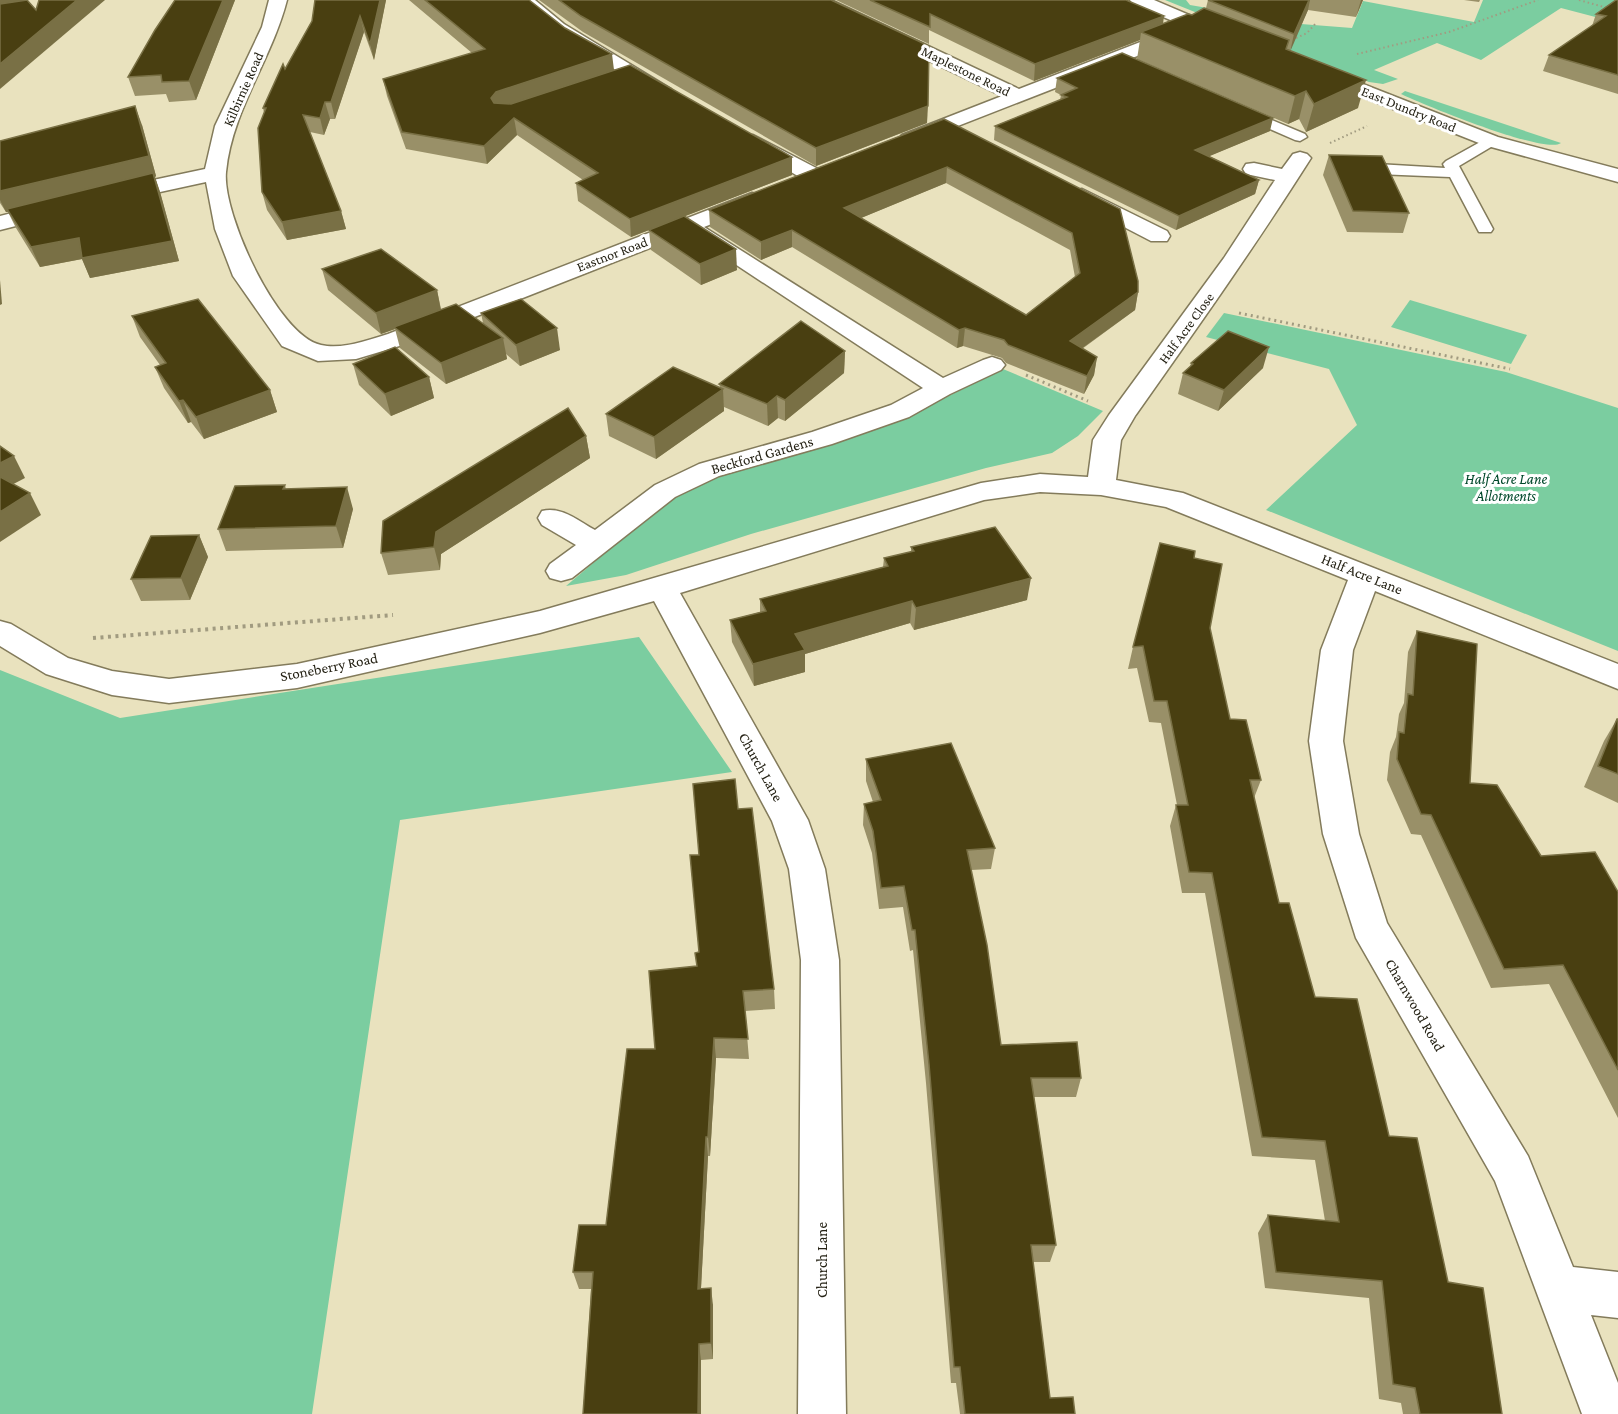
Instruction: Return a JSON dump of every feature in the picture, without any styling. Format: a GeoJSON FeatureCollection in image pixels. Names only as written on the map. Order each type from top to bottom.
{"type":"FeatureCollection","features":[{"type":"Feature","properties":{"kind":"street","name":"Kilbirnie Road"},"geometry":{"type":"LineString","coordinates":[[278,0],[271,27],[225,126],[215,174],[226,229],[245,276],[291,341]]}},
{"type":"Feature","properties":{"kind":"street"},"geometry":{"type":"LineString","coordinates":[[524,0],[558,28],[673,96]]}},
{"type":"Feature","properties":{"kind":"street","name":"Maplestone Road"},"geometry":{"type":"LineString","coordinates":[[817,0],[1018,96]]}},
{"type":"Feature","properties":{"kind":"street"},"geometry":{"type":"LineString","coordinates":[[1139,0],[1198,26],[1263,50]]}},
{"type":"Feature","properties":{"kind":"street"},"geometry":{"type":"LineString","coordinates":[[890,146],[1018,96],[1126,61],[1198,26]]}},
{"type":"Feature","properties":{"kind":"street","name":"East Dundry Road"},"geometry":{"type":"LineString","coordinates":[[1297,63],[1491,141],[1618,176]]}},
{"type":"Feature","properties":{"kind":"street"},"geometry":{"type":"LineString","coordinates":[[611,80],[632,73]]}},
{"type":"Feature","properties":{"kind":"street"},"geometry":{"type":"LineString","coordinates":[[945,125],[965,136]]}},
{"type":"Feature","properties":{"kind":"street"},"geometry":{"type":"LineString","coordinates":[[734,130],[814,176]]}},
{"type":"Feature","properties":{"kind":"street"},"geometry":{"type":"LineString","coordinates":[[1254,169],[1296,157]]}},
{"type":"Feature","properties":{"kind":"street","name":"Half Acre Close"},"geometry":{"type":"LineString","coordinates":[[1101,486],[1107,440],[1122,415],[1203,305],[1296,157]]}},
{"type":"Feature","properties":{"kind":"street"},"geometry":{"type":"LineString","coordinates":[[793,184],[836,167]]}},
{"type":"Feature","properties":{"kind":"street"},"geometry":{"type":"LineString","coordinates":[[0,223],[167,182],[215,174]]}},
{"type":"Feature","properties":{"kind":"street"},"geometry":{"type":"LineString","coordinates":[[1058,184],[1159,236]]}},
{"type":"Feature","properties":{"kind":"street","name":"Eastnor Road"},"geometry":{"type":"LineString","coordinates":[[291,341],[318,353],[356,351],[397,339],[772,192]]}},
{"type":"Feature","properties":{"kind":"street"},"geometry":{"type":"LineString","coordinates":[[1100,206],[1122,196]]}},
{"type":"Feature","properties":{"kind":"street"},"geometry":{"type":"LineString","coordinates":[[687,225],[941,388]]}},
{"type":"Feature","properties":{"kind":"street","name":"Beckford Gardens"},"geometry":{"type":"LineString","coordinates":[[561,571],[594,543],[665,491],[709,470],[822,438],[900,411],[941,388],[992,365]]}},
{"type":"Feature","properties":{"kind":"street"},"geometry":{"type":"LineString","coordinates":[[663,588],[981,492],[1040,483],[1101,486]]}},
{"type":"Feature","properties":{"kind":"street","name":"Half Acre Lane"},"geometry":{"type":"LineString","coordinates":[[1101,486],[1173,499],[1618,677]]}},
{"type":"Feature","properties":{"kind":"street"},"geometry":{"type":"LineString","coordinates":[[552,518],[594,543]]}},
{"type":"Feature","properties":{"kind":"street","name":"Charnwood Road"},"geometry":{"type":"LineString","coordinates":[[1365,576],[1337,650],[1326,741],[1341,834],[1370,927],[1513,1171],[1560,1288],[1606,1414]]}},
{"type":"Feature","properties":{"kind":"street","name":"Stoneberry Road"},"geometry":{"type":"LineString","coordinates":[[0,632],[57,666],[112,683],[169,691],[297,676],[540,622],[663,588]]}},
{"type":"Feature","properties":{"kind":"street","name":"Church Lane"},"geometry":{"type":"LineString","coordinates":[[663,588],[790,820],[807,869],[820,960],[822,1414]]}},
{"type":"Feature","properties":{"kind":"street"},"geometry":{"type":"LineString","coordinates":[[1560,1288],[1618,1295]]}},
{"type":"Feature","properties":{"kind":"lane"},"geometry":{"type":"LineString","coordinates":[[1234,108],[1296,157]]}},
{"type":"Feature","properties":{"kind":"lane"},"geometry":{"type":"LineString","coordinates":[[1485,229],[1451,164],[1491,141]]}},
{"type":"Feature","properties":{"kind":"lane"},"geometry":{"type":"LineString","coordinates":[[1377,169],[1455,173]]}},
{"type":"Feature","properties":{"kind":"path"},"geometry":{"type":"LineString","coordinates":[[1297,63],[1427,40],[1481,24],[1539,0]]}},
{"type":"Feature","properties":{"kind":"path"},"geometry":{"type":"LineString","coordinates":[[1579,0],[1618,11]]}},
{"type":"Feature","properties":{"kind":"path"},"geometry":{"type":"LineString","coordinates":[[1263,50],[1307,33],[1317,22]]}},
{"type":"Feature","properties":{"kind":"path"},"geometry":{"type":"LineString","coordinates":[[1296,157],[1408,108]]}},
{"type":"Feature","properties":{"kind":"path"},"geometry":{"type":"LineString","coordinates":[[1203,305],[1510,369]]}},
{"type":"Feature","properties":{"kind":"path"},"geometry":{"type":"LineString","coordinates":[[992,365],[1008,367],[1122,415]]}},
{"type":"Feature","properties":{"kind":"path"},"geometry":{"type":"LineString","coordinates":[[92,638],[402,615]]}},
{"type":"Feature","properties":{"kind":"green space"},"geometry":{"type":"Polygon","coordinates":[[[1165,0],[1186,0],[1190,5],[1301,24],[1352,28],[1363,1],[1474,22],[1483,0],[1618,0],[1618,8],[1603,19],[1561,8],[1481,60],[1437,43],[1374,70],[1398,79],[1383,84],[1369,82],[1165,0]]]}},
{"type":"Feature","properties":{"kind":"green space"},"geometry":{"type":"Polygon","coordinates":[[[1405,91],[1561,143],[1550,145],[1509,136],[1401,94],[1405,91]]]}},
{"type":"Feature","properties":{"kind":"green space"},"geometry":{"type":"Polygon","coordinates":[[[1410,300],[1527,335],[1511,364],[1391,327],[1410,300]]]}},
{"type":"Feature","properties":{"kind":"green space","name":"Half Acre Lane Allotments"},"geometry":{"type":"Polygon","coordinates":[[[1224,313],[1506,372],[1618,408],[1618,651],[1266,510],[1357,425],[1329,369],[1206,337],[1224,313]]]}},
{"type":"Feature","properties":{"kind":"green space"},"geometry":{"type":"Polygon","coordinates":[[[1003,369],[1103,411],[1078,436],[1052,453],[986,468],[751,534],[626,575],[566,586],[664,503],[694,487],[731,472],[902,419],[1003,369]]]}},
{"type":"Feature","properties":{"kind":"green space"},"geometry":{"type":"Polygon","coordinates":[[[639,637],[732,772],[400,820],[312,1414],[0,1414],[0,670],[120,718],[639,637]]]}},
{"type":"Feature","properties":{"kind":"building"},"geometry":{"type":"Polygon","coordinates":[[[27,0],[36,10],[39,0],[77,0],[0,64],[0,4],[27,0]]]}},
{"type":"Feature","properties":{"kind":"building"},"geometry":{"type":"Polygon","coordinates":[[[175,0],[223,0],[189,81],[162,82],[161,75],[128,77],[155,30],[175,0]]]}},
{"type":"Feature","properties":{"kind":"building"},"geometry":{"type":"Polygon","coordinates":[[[315,0],[380,0],[370,44],[360,16],[331,102],[325,102],[320,118],[303,115],[341,211],[282,222],[262,192],[258,128],[266,108],[263,108],[283,64],[285,69],[312,21],[315,0]]]}},
{"type":"Feature","properties":{"kind":"building"},"geometry":{"type":"Polygon","coordinates":[[[425,0],[529,0],[565,28],[612,54],[496,92],[491,98],[494,103],[511,104],[630,65],[792,157],[630,219],[576,183],[598,173],[514,118],[484,146],[402,132],[383,79],[485,49],[425,0]]]}},
{"type":"Feature","properties":{"kind":"building"},"geometry":{"type":"Polygon","coordinates":[[[559,0],[831,0],[929,46],[928,106],[816,148],[581,16],[559,0]]]}},
{"type":"Feature","properties":{"kind":"building"},"geometry":{"type":"Polygon","coordinates":[[[870,0],[1126,0],[1164,16],[1035,64],[930,14],[930,27],[870,0]]]}},
{"type":"Feature","properties":{"kind":"building"},"geometry":{"type":"Polygon","coordinates":[[[1208,0],[1309,0],[1294,34],[1208,0]]]}},
{"type":"Feature","properties":{"kind":"building"},"geometry":{"type":"Polygon","coordinates":[[[1618,0],[1618,75],[1549,55],[1606,16],[1596,14],[1618,0]]]}},
{"type":"Feature","properties":{"kind":"building"},"geometry":{"type":"Polygon","coordinates":[[[1204,8],[1289,40],[1286,49],[1366,80],[1314,104],[1306,91],[1295,96],[1141,32],[1188,14],[1192,15],[1204,8]]]}},
{"type":"Feature","properties":{"kind":"building"},"geometry":{"type":"Polygon","coordinates":[[[1122,53],[1273,118],[1195,150],[1259,180],[1179,216],[995,126],[1067,97],[1061,95],[1077,88],[1057,78],[1122,53]]]}},
{"type":"Feature","properties":{"kind":"building"},"geometry":{"type":"Polygon","coordinates":[[[135,106],[149,156],[0,191],[0,141],[135,106]]]}},
{"type":"Feature","properties":{"kind":"building"},"geometry":{"type":"Polygon","coordinates":[[[944,119],[1120,209],[1138,281],[1138,292],[1070,341],[1097,357],[1087,376],[1008,345],[1004,340],[965,328],[959,330],[792,230],[761,242],[709,210],[944,119]],[[947,167],[844,208],[1026,315],[1080,273],[1072,233],[947,167]]]}},
{"type":"Feature","properties":{"kind":"building"},"geometry":{"type":"Polygon","coordinates":[[[1329,155],[1382,156],[1409,213],[1353,211],[1329,155]]]}},
{"type":"Feature","properties":{"kind":"building"},"geometry":{"type":"Polygon","coordinates":[[[153,173],[172,241],[82,258],[79,238],[31,247],[7,209],[153,173]]]}},
{"type":"Feature","properties":{"kind":"building"},"geometry":{"type":"Polygon","coordinates":[[[684,216],[736,249],[700,264],[649,230],[684,216]]]}},
{"type":"Feature","properties":{"kind":"building"},"geometry":{"type":"Polygon","coordinates":[[[381,249],[437,290],[376,313],[322,269],[381,249]]]}},
{"type":"Feature","properties":{"kind":"building"},"geometry":{"type":"Polygon","coordinates":[[[198,299],[270,390],[196,417],[183,400],[179,401],[155,367],[166,363],[132,316],[198,299]]]}},
{"type":"Feature","properties":{"kind":"building"},"geometry":{"type":"Polygon","coordinates":[[[521,299],[557,328],[516,345],[481,313],[521,299]]]}},
{"type":"Feature","properties":{"kind":"building"},"geometry":{"type":"Polygon","coordinates":[[[456,304],[503,338],[441,363],[394,327],[456,304]]]}},
{"type":"Feature","properties":{"kind":"building"},"geometry":{"type":"Polygon","coordinates":[[[801,321],[845,351],[785,400],[777,396],[767,404],[719,384],[801,321]]]}},
{"type":"Feature","properties":{"kind":"building"},"geometry":{"type":"Polygon","coordinates":[[[1228,331],[1269,347],[1224,390],[1183,373],[1193,364],[1191,363],[1228,331]]]}},
{"type":"Feature","properties":{"kind":"building"},"geometry":{"type":"Polygon","coordinates":[[[395,347],[429,377],[385,394],[353,364],[395,347]]]}},
{"type":"Feature","properties":{"kind":"building"},"geometry":{"type":"Polygon","coordinates":[[[673,367],[723,389],[654,437],[606,414],[673,367]]]}},
{"type":"Feature","properties":{"kind":"building"},"geometry":{"type":"Polygon","coordinates":[[[568,408],[586,436],[436,532],[434,547],[381,553],[383,521],[568,408]]]}},
{"type":"Feature","properties":{"kind":"building"},"geometry":{"type":"Polygon","coordinates":[[[0,446],[14,456],[0,463],[0,446]]]}},
{"type":"Feature","properties":{"kind":"building"},"geometry":{"type":"Polygon","coordinates":[[[0,477],[30,493],[0,512],[0,477]]]}},
{"type":"Feature","properties":{"kind":"building"},"geometry":{"type":"Polygon","coordinates":[[[285,485],[283,489],[347,487],[336,526],[218,529],[235,486],[285,485]]]}},
{"type":"Feature","properties":{"kind":"building"},"geometry":{"type":"Polygon","coordinates":[[[995,527],[1031,578],[916,608],[912,601],[795,634],[805,650],[753,664],[730,620],[766,611],[760,599],[888,566],[884,558],[914,551],[911,547],[995,527]]]}},
{"type":"Feature","properties":{"kind":"building"},"geometry":{"type":"Polygon","coordinates":[[[199,535],[181,578],[131,579],[151,536],[199,535]]]}},
{"type":"Feature","properties":{"kind":"building"},"geometry":{"type":"Polygon","coordinates":[[[1160,543],[1195,551],[1194,558],[1222,564],[1210,628],[1230,719],[1246,720],[1261,780],[1250,780],[1279,903],[1289,903],[1315,997],[1357,999],[1389,1136],[1417,1138],[1448,1282],[1483,1288],[1502,1414],[1420,1414],[1415,1388],[1393,1384],[1382,1281],[1276,1272],[1268,1215],[1339,1222],[1325,1141],[1262,1137],[1212,873],[1189,872],[1176,805],[1188,805],[1167,701],[1154,701],[1143,646],[1133,647],[1160,543]]]}},
{"type":"Feature","properties":{"kind":"building"},"geometry":{"type":"Polygon","coordinates":[[[1417,631],[1477,644],[1470,783],[1497,785],[1541,856],[1595,852],[1618,892],[1618,1070],[1563,965],[1504,969],[1431,815],[1421,814],[1397,759],[1399,732],[1404,733],[1408,694],[1413,695],[1417,631]]]}},
{"type":"Feature","properties":{"kind":"building"},"geometry":{"type":"Polygon","coordinates":[[[1618,719],[1618,774],[1598,766],[1618,719]]]}},
{"type":"Feature","properties":{"kind":"building"},"geometry":{"type":"Polygon","coordinates":[[[951,743],[995,848],[967,850],[987,945],[1001,1045],[1077,1042],[1081,1078],[1031,1078],[1056,1245],[1031,1245],[1050,1398],[1073,1397],[1075,1414],[965,1414],[960,1367],[954,1367],[929,1064],[915,930],[912,930],[904,886],[881,888],[873,831],[864,804],[881,800],[866,759],[951,743]]]}},
{"type":"Feature","properties":{"kind":"building"},"geometry":{"type":"Polygon","coordinates":[[[735,779],[738,809],[752,808],[774,989],[743,991],[748,1039],[714,1038],[698,1289],[711,1288],[711,1343],[699,1344],[698,1414],[583,1414],[593,1272],[573,1272],[579,1225],[606,1225],[627,1049],[655,1049],[649,971],[697,966],[695,953],[699,952],[690,855],[699,855],[693,784],[735,779]]]}}]}
